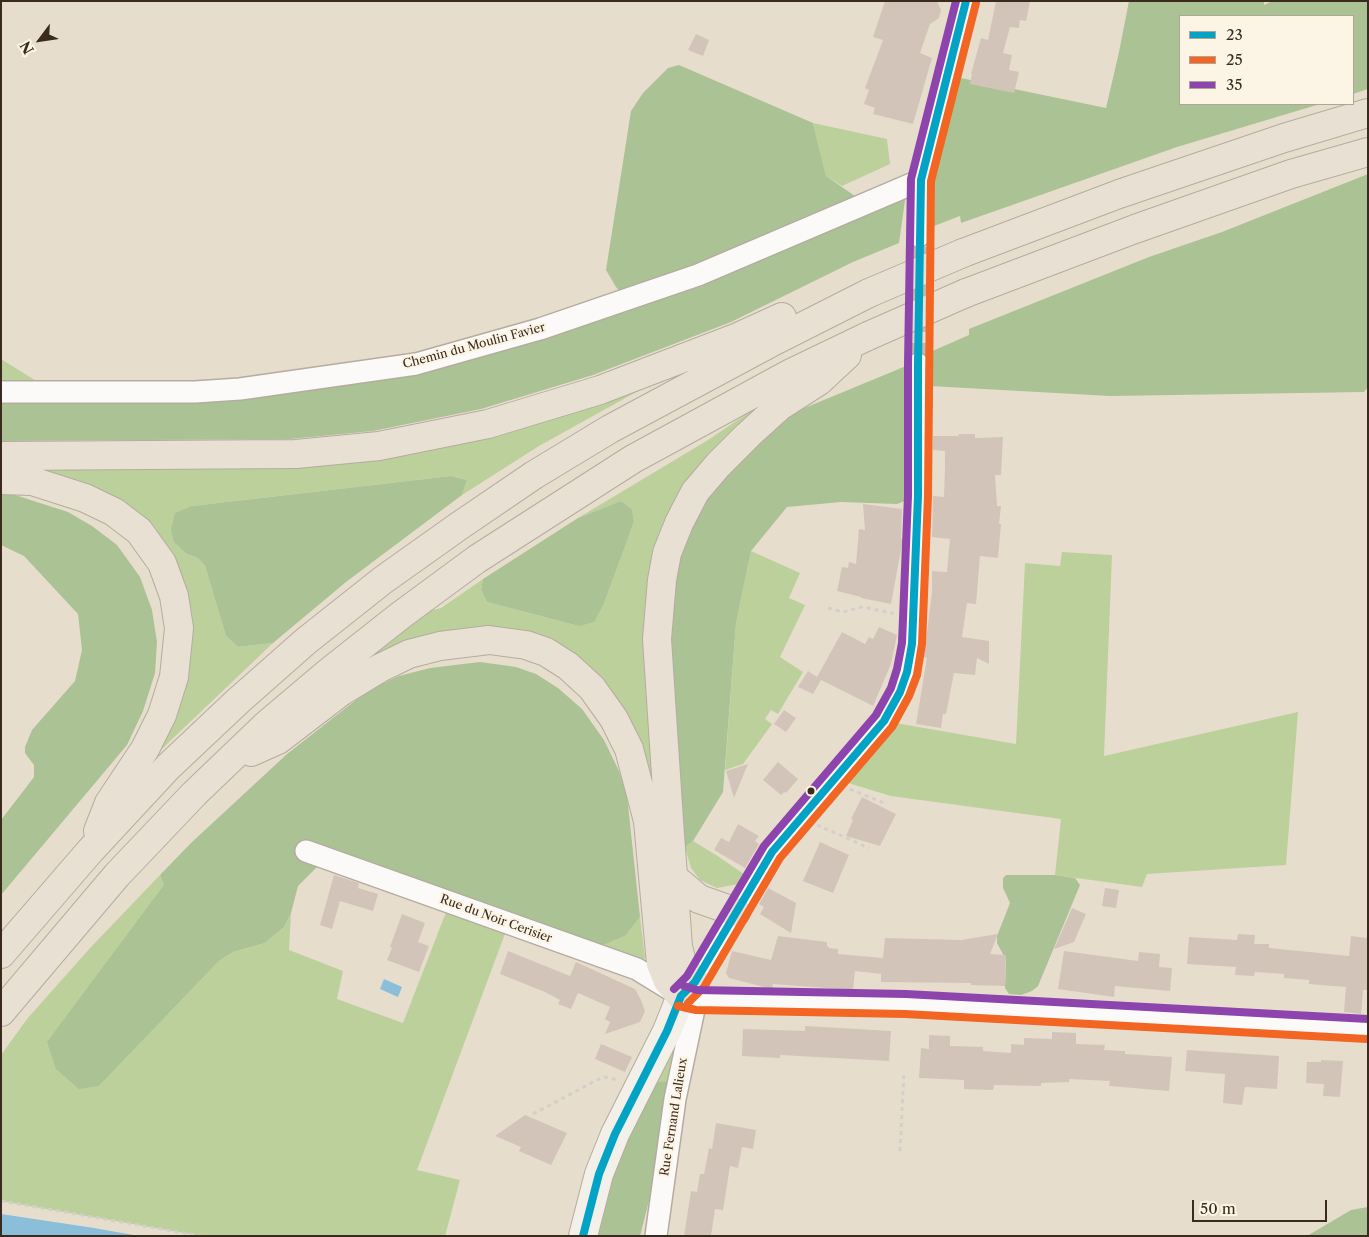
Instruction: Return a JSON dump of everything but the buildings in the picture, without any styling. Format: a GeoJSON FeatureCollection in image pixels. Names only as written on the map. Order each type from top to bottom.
{"type":"FeatureCollection","features":[{"type":"Feature","properties":{"kind":"highway"},"geometry":{"type":"LineString","coordinates":[[1,954],[90,851],[168,767],[238,701],[291,654],[383,580],[534,475],[610,429],[776,340],[869,293],[964,253],[1119,194],[1284,138],[1368,113]]}},
{"type":"Feature","properties":{"kind":"highway"},"geometry":{"type":"LineString","coordinates":[[1,1012],[117,875],[226,763],[265,726],[330,671],[401,615],[477,559],[633,459],[791,373],[868,336],[966,293],[1135,229],[1291,174],[1368,152]]}},
{"type":"Feature","properties":{"kind":"highway"},"geometry":{"type":"LineString","coordinates":[[1,456],[296,454],[379,446],[488,424],[600,390],[738,337],[824,298],[869,293]]}},
{"type":"Feature","properties":{"kind":"highway"},"geometry":{"type":"LineString","coordinates":[[691,992],[688,974],[679,957],[657,639],[662,580],[667,553],[679,524],[696,492],[718,465],[780,406],[819,381],[868,336]]}},
{"type":"Feature","properties":{"kind":"highway"},"geometry":{"type":"LineString","coordinates":[[1,480],[32,481],[85,498],[114,512],[139,531],[162,563],[174,596],[179,628],[174,677],[162,715],[145,749],[109,804],[90,851]]}},
{"type":"Feature","properties":{"kind":"highway"},"geometry":{"type":"LineString","coordinates":[[226,763],[278,740],[342,691],[380,668],[409,654],[440,646],[489,640],[526,645],[546,652],[568,666],[592,688],[614,719],[629,749],[648,821],[661,964],[668,981],[691,992]]}},
{"type":"Feature","properties":{"kind":"highway"},"geometry":{"type":"LineString","coordinates":[[674,877],[699,899],[736,912]]}},
{"type":"Feature","properties":{"kind":"street"},"geometry":{"type":"LineString","coordinates":[[919,236],[921,180],[966,1]]}},
{"type":"Feature","properties":{"kind":"street","name":"Chemin du Moulin Favier"},"geometry":{"type":"LineString","coordinates":[[1,392],[196,392],[240,389],[416,364],[540,329],[698,275],[921,180]]}},
{"type":"Feature","properties":{"kind":"street","name":"Rue Fernand Lalieux"},"geometry":{"type":"LineString","coordinates":[[583,1236],[598,1174],[615,1134],[667,1031],[736,912],[772,852],[832,781],[878,731],[894,706],[900,692],[910,656],[913,619],[918,496],[918,364]]}},
{"type":"Feature","properties":{"kind":"street","name":"Rue du Noir Cerisier"},"geometry":{"type":"LineString","coordinates":[[306,851],[637,969],[691,992]]}},
{"type":"Feature","properties":{"kind":"street"},"geometry":{"type":"LineString","coordinates":[[691,992],[1368,1029]]}},
{"type":"Feature","properties":{"kind":"street","name":"Rue Fernand Lalieux"},"geometry":{"type":"LineString","coordinates":[[656,1236],[691,992]]}},
{"type":"Feature","properties":{"kind":"path"},"geometry":{"type":"LineString","coordinates":[[828,608],[843,612],[862,607],[913,619]]}},
{"type":"Feature","properties":{"kind":"path"},"geometry":{"type":"LineString","coordinates":[[832,781],[884,803]]}},
{"type":"Feature","properties":{"kind":"path"},"geometry":{"type":"LineString","coordinates":[[802,816],[813,823],[869,848]]}},
{"type":"Feature","properties":{"kind":"path"},"geometry":{"type":"LineString","coordinates":[[900,1151],[904,1071]]}},
{"type":"Feature","properties":{"kind":"path"},"geometry":{"type":"LineString","coordinates":[[533,1114],[604,1077],[639,1086]]}},
{"type":"Feature","properties":{"kind":"path"},"geometry":{"type":"LineString","coordinates":[[1,1201],[201,1236]]}},
{"type":"Feature","properties":{"kind":"green space"},"geometry":{"type":"Polygon","coordinates":[[[1129,1],[1264,1],[1264,5],[1272,1],[1368,1],[1368,89],[1354,94],[1354,15],[1179,15],[1179,105],[1317,105],[1177,147],[961,223],[960,216],[934,226],[935,169],[956,77],[1106,108],[1129,1]]]}},
{"type":"Feature","properties":{"kind":"green space"},"geometry":{"type":"Polygon","coordinates":[[[679,65],[813,123],[826,176],[865,203],[907,186],[899,243],[853,262],[731,322],[593,375],[481,409],[373,431],[290,439],[1,441],[1,392],[331,377],[627,299],[616,287],[606,270],[631,111],[643,93],[668,68],[679,65]]]}},
{"type":"Feature","properties":{"kind":"green space"},"geometry":{"type":"Polygon","coordinates":[[[813,123],[887,139],[890,164],[842,186],[826,176],[813,123]]]}},
{"type":"Feature","properties":{"kind":"green space"},"geometry":{"type":"Polygon","coordinates":[[[1368,174],[1368,387],[1364,392],[1110,396],[930,386],[928,353],[969,335],[969,329],[1149,257],[1222,232],[1368,174]]]}},
{"type":"Feature","properties":{"kind":"green space"},"geometry":{"type":"Polygon","coordinates":[[[1,359],[54,392],[1,392],[1,359]]]}},
{"type":"Feature","properties":{"kind":"green space"},"geometry":{"type":"Polygon","coordinates":[[[692,361],[539,446],[462,495],[467,480],[451,476],[192,506],[187,554],[198,558],[205,566],[226,636],[238,647],[273,643],[134,778],[184,678],[143,525],[1,467],[295,462],[692,361]]]}},
{"type":"Feature","properties":{"kind":"green space"},"geometry":{"type":"Polygon","coordinates":[[[906,366],[918,496],[897,504],[841,502],[787,507],[751,551],[736,623],[723,792],[693,841],[685,847],[665,646],[675,560],[703,499],[726,471],[790,414],[906,366]]]}},
{"type":"Feature","properties":{"kind":"green space"},"geometry":{"type":"Polygon","coordinates":[[[782,390],[658,821],[639,763],[528,634],[344,680],[363,656],[425,612],[441,608],[483,579],[481,590],[487,602],[579,626],[605,601],[634,522],[632,509],[621,501],[578,518],[708,440],[782,390]]]}},
{"type":"Feature","properties":{"kind":"green space"},"geometry":{"type":"Polygon","coordinates":[[[451,476],[467,480],[462,495],[346,582],[273,643],[238,647],[226,636],[205,566],[198,558],[187,554],[174,542],[171,530],[175,513],[192,506],[451,476]]]}},
{"type":"Feature","properties":{"kind":"green space"},"geometry":{"type":"Polygon","coordinates":[[[1,494],[15,495],[68,512],[92,526],[117,545],[140,577],[152,610],[157,642],[155,673],[143,711],[127,745],[1,895],[1,820],[34,777],[34,765],[25,753],[25,747],[32,730],[75,681],[82,650],[78,614],[24,556],[1,545],[1,494]]]}},
{"type":"Feature","properties":{"kind":"green space"},"geometry":{"type":"Polygon","coordinates":[[[621,501],[632,509],[634,522],[605,601],[594,622],[579,626],[487,602],[481,590],[483,579],[578,518],[621,501]]]}},
{"type":"Feature","properties":{"kind":"green space"},"geometry":{"type":"Polygon","coordinates":[[[751,551],[800,573],[789,598],[805,605],[780,657],[803,672],[778,714],[771,710],[765,719],[772,724],[743,764],[725,770],[736,623],[751,551]]]}},
{"type":"Feature","properties":{"kind":"green space"},"geometry":{"type":"Polygon","coordinates":[[[1062,552],[1112,555],[1104,756],[1298,712],[1286,865],[1147,874],[1142,887],[1055,875],[1061,819],[891,796],[835,779],[884,721],[1016,744],[1025,563],[1060,566],[1062,552]]]}},
{"type":"Feature","properties":{"kind":"green space"},"geometry":{"type":"Polygon","coordinates":[[[480,662],[516,667],[536,674],[558,688],[582,709],[604,740],[619,771],[627,796],[640,917],[625,936],[601,946],[326,858],[298,886],[291,913],[284,927],[265,943],[233,952],[219,961],[99,1086],[79,1089],[56,1069],[47,1042],[164,885],[160,875],[191,843],[287,754],[370,689],[399,676],[430,668],[480,662]]]}},
{"type":"Feature","properties":{"kind":"green space"},"geometry":{"type":"Polygon","coordinates":[[[693,841],[754,881],[717,888],[700,880],[691,868],[685,847],[693,841]]]}},
{"type":"Feature","properties":{"kind":"green space"},"geometry":{"type":"Polygon","coordinates":[[[160,875],[164,885],[99,1086],[219,961],[233,952],[265,943],[284,927],[291,913],[289,950],[343,971],[337,999],[403,1023],[450,902],[509,923],[417,1170],[460,1180],[445,1236],[201,1236],[1,1201],[1,1055],[27,1019],[91,947],[160,875]]]}},
{"type":"Feature","properties":{"kind":"green space"},"geometry":{"type":"Polygon","coordinates":[[[1006,875],[1055,875],[1075,878],[1080,885],[1038,986],[1032,991],[1021,995],[1009,994],[1005,988],[1006,960],[997,943],[997,936],[1010,903],[1003,888],[1003,878],[1006,875]]]}},
{"type":"Feature","properties":{"kind":"green space"},"geometry":{"type":"Polygon","coordinates":[[[640,917],[645,958],[638,962],[601,946],[625,936],[640,917]]]}},
{"type":"Feature","properties":{"kind":"green space"},"geometry":{"type":"Polygon","coordinates":[[[679,1038],[673,1081],[647,1082],[679,1038]]]}},
{"type":"Feature","properties":{"kind":"green space"},"geometry":{"type":"Polygon","coordinates":[[[673,1081],[675,1099],[640,1236],[583,1236],[647,1082],[673,1081]]]}},
{"type":"Feature","properties":{"kind":"green space"},"geometry":{"type":"Polygon","coordinates":[[[1368,1207],[1368,1236],[1307,1236],[1351,1210],[1368,1207]]]}},
{"type":"Feature","properties":{"kind":"water"},"geometry":{"type":"Polygon","coordinates":[[[384,979],[402,987],[398,997],[380,989],[384,979]]]}},
{"type":"Feature","properties":{"kind":"water"},"geometry":{"type":"Polygon","coordinates":[[[1,1214],[94,1228],[139,1236],[1,1236],[1,1214]]]}},
{"type":"Feature","properties":{"kind":"tunnel"},"geometry":{"type":"LineString","coordinates":[[918,364],[919,236]]}},
{"type":"Feature","properties":{"kind":"transit line","name":"35"},"geometry":{"type":"LineString","coordinates":[[674,989],[687,976],[764,846],[876,715],[891,688],[897,669],[902,643],[908,496],[911,179],[956,1]]}},
{"type":"Feature","properties":{"kind":"transit line","name":"23"},"geometry":{"type":"LineString","coordinates":[[583,1236],[599,1174],[615,1134],[667,1031],[681,996],[695,982],[772,852],[884,721],[900,692],[907,672],[912,644],[918,496],[921,180],[966,1]]}},
{"type":"Feature","properties":{"kind":"transit line","name":"25"},"geometry":{"type":"LineString","coordinates":[[688,1003],[704,987],[780,858],[892,727],[909,696],[917,675],[922,644],[928,496],[931,181],[976,3]]}},
{"type":"Feature","properties":{"kind":"transit line","name":"35"},"geometry":{"type":"LineString","coordinates":[[684,986],[697,990],[906,994],[1368,1019]]}},
{"type":"Feature","properties":{"kind":"transit line","name":"25"},"geometry":{"type":"LineString","coordinates":[[678,1006],[696,1010],[905,1014],[1367,1039]]}}]}
